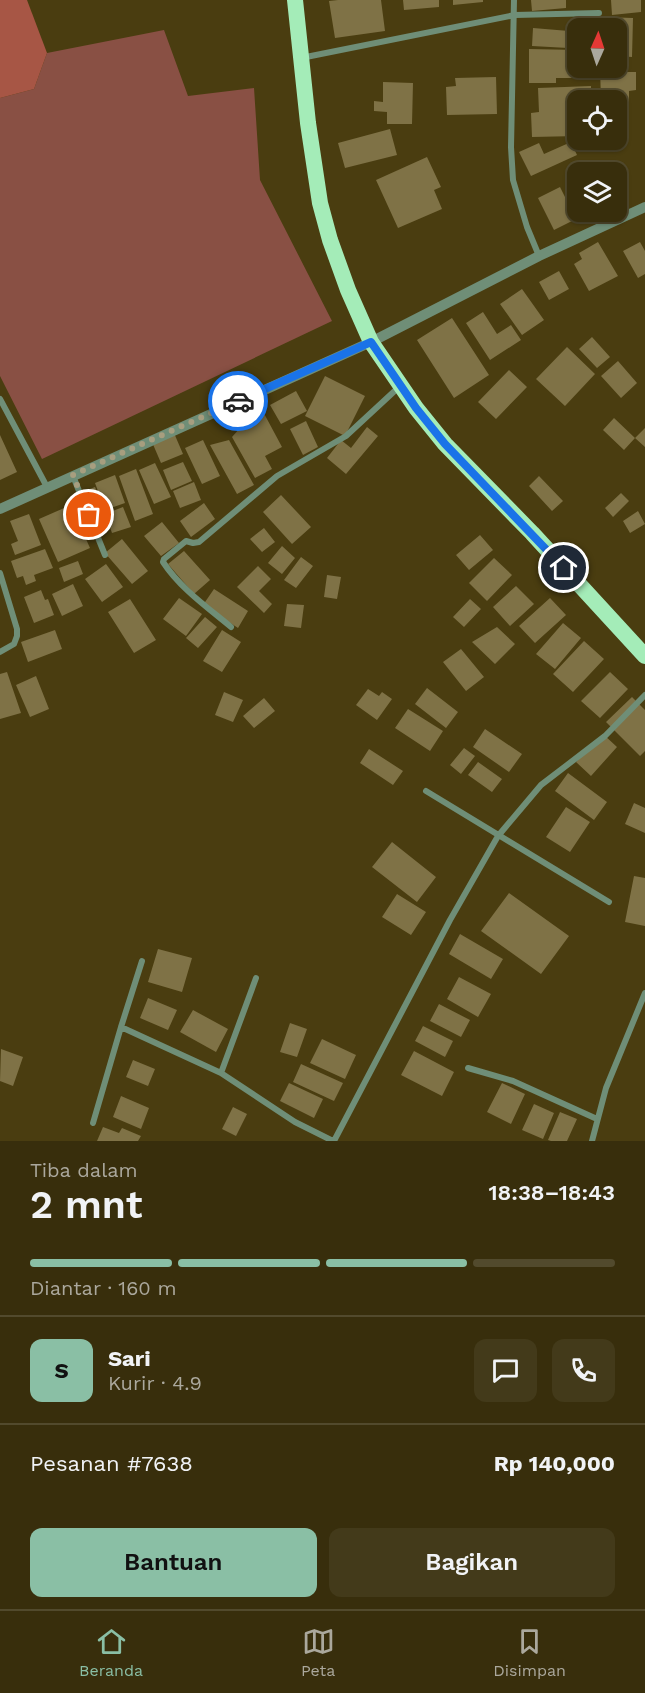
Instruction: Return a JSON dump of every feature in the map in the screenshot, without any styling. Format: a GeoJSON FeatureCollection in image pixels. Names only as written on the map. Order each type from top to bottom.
{"type":"FeatureCollection","features":[{"type":"Feature","properties":{"kind":"highway"},"geometry":{"type":"LineString","coordinates":[[295,0],[320,203],[330,240],[348,290],[371,342],[416,408],[445,444],[532,533],[644,654]]}},
{"type":"Feature","properties":{"kind":"street"},"geometry":{"type":"LineString","coordinates":[[514,0],[511,135],[513,180],[539,256]]}},
{"type":"Feature","properties":{"kind":"street"},"geometry":{"type":"LineString","coordinates":[[301,58],[515,15],[599,13]]}},
{"type":"Feature","properties":{"kind":"street"},"geometry":{"type":"LineString","coordinates":[[0,510],[371,342],[539,256],[645,207]]}},
{"type":"Feature","properties":{"kind":"street"},"geometry":{"type":"LineString","coordinates":[[231,627],[187,589],[167,568],[163,562],[164,559],[186,541],[199,542],[276,476],[346,436],[401,386]]}},
{"type":"Feature","properties":{"kind":"street"},"geometry":{"type":"LineString","coordinates":[[0,399],[47,487]]}},
{"type":"Feature","properties":{"kind":"street"},"geometry":{"type":"LineString","coordinates":[[73,475],[105,555]]}},
{"type":"Feature","properties":{"kind":"street"},"geometry":{"type":"LineString","coordinates":[[0,573],[17,633],[14,644],[0,652]]}},
{"type":"Feature","properties":{"kind":"street"},"geometry":{"type":"LineString","coordinates":[[121,1027],[221,1073],[262,1103],[334,1141],[450,920],[498,836],[541,785],[605,736],[645,695]]}},
{"type":"Feature","properties":{"kind":"street"},"geometry":{"type":"LineString","coordinates":[[426,791],[609,902]]}},
{"type":"Feature","properties":{"kind":"street"},"geometry":{"type":"LineString","coordinates":[[93,1123],[142,961]]}},
{"type":"Feature","properties":{"kind":"street"},"geometry":{"type":"LineString","coordinates":[[221,1073],[256,978]]}},
{"type":"Feature","properties":{"kind":"street"},"geometry":{"type":"LineString","coordinates":[[592,1141],[609,1080],[645,993]]}},
{"type":"Feature","properties":{"kind":"street"},"geometry":{"type":"LineString","coordinates":[[468,1068],[513,1081],[597,1119]]}},
{"type":"Feature","properties":{"kind":"shaded area"},"geometry":{"type":"Polygon","coordinates":[[[0,0],[27,0],[47,53],[34,89],[0,98],[0,0]]]}},
{"type":"Feature","properties":{"kind":"shaded area"},"geometry":{"type":"Polygon","coordinates":[[[164,30],[188,96],[254,88],[260,180],[332,321],[42,459],[0,376],[0,98],[34,89],[47,53],[164,30]]]}},
{"type":"Feature","properties":{"kind":"building"},"geometry":{"type":"Polygon","coordinates":[[[381,0],[385,31],[335,38],[329,1],[381,0]]]}},
{"type":"Feature","properties":{"kind":"building"},"geometry":{"type":"Polygon","coordinates":[[[403,0],[439,0],[439,7],[404,10],[403,0]]]}},
{"type":"Feature","properties":{"kind":"building"},"geometry":{"type":"Polygon","coordinates":[[[453,0],[483,0],[483,2],[453,5],[453,0]]]}},
{"type":"Feature","properties":{"kind":"building"},"geometry":{"type":"Polygon","coordinates":[[[531,0],[566,0],[566,8],[532,11],[531,0]]]}},
{"type":"Feature","properties":{"kind":"building"},"geometry":{"type":"Polygon","coordinates":[[[611,0],[641,0],[641,12],[612,15],[611,0]]]}},
{"type":"Feature","properties":{"kind":"building"},"geometry":{"type":"Polygon","coordinates":[[[604,17],[633,18],[632,57],[627,57],[627,18],[604,17]]]}},
{"type":"Feature","properties":{"kind":"building"},"geometry":{"type":"Polygon","coordinates":[[[533,28],[567,31],[567,48],[532,46],[533,28]]]}},
{"type":"Feature","properties":{"kind":"building"},"geometry":{"type":"Polygon","coordinates":[[[529,49],[567,50],[567,78],[556,78],[556,83],[529,83],[529,49]]]}},
{"type":"Feature","properties":{"kind":"building"},"geometry":{"type":"Polygon","coordinates":[[[627,72],[636,72],[636,90],[629,91],[629,102],[627,102],[627,90],[601,90],[600,78],[627,78],[627,72]]]}},
{"type":"Feature","properties":{"kind":"building"},"geometry":{"type":"Polygon","coordinates":[[[496,77],[497,114],[447,115],[446,87],[456,86],[455,78],[496,77]]]}},
{"type":"Feature","properties":{"kind":"building"},"geometry":{"type":"Polygon","coordinates":[[[383,82],[413,83],[412,124],[387,124],[387,112],[374,111],[374,101],[383,102],[383,82]]]}},
{"type":"Feature","properties":{"kind":"building"},"geometry":{"type":"Polygon","coordinates":[[[591,86],[591,90],[567,90],[567,136],[532,137],[531,113],[539,112],[538,88],[591,86]]]}},
{"type":"Feature","properties":{"kind":"building"},"geometry":{"type":"Polygon","coordinates":[[[390,129],[397,155],[345,168],[338,143],[390,129]]]}},
{"type":"Feature","properties":{"kind":"building"},"geometry":{"type":"Polygon","coordinates":[[[539,143],[544,154],[567,144],[567,150],[575,150],[577,155],[531,176],[519,152],[539,143]]]}},
{"type":"Feature","properties":{"kind":"building"},"geometry":{"type":"Polygon","coordinates":[[[427,157],[441,187],[434,190],[442,209],[398,228],[376,180],[427,157]]]}},
{"type":"Feature","properties":{"kind":"building"},"geometry":{"type":"Polygon","coordinates":[[[560,187],[567,201],[567,222],[570,222],[554,230],[538,198],[560,187]]]}},
{"type":"Feature","properties":{"kind":"building"},"geometry":{"type":"Polygon","coordinates":[[[598,242],[618,276],[589,291],[574,264],[582,259],[579,253],[598,242]]]}},
{"type":"Feature","properties":{"kind":"building"},"geometry":{"type":"Polygon","coordinates":[[[640,242],[645,251],[645,274],[638,278],[623,251],[640,242]]]}},
{"type":"Feature","properties":{"kind":"building"},"geometry":{"type":"Polygon","coordinates":[[[559,271],[569,289],[549,300],[539,282],[559,271]]]}},
{"type":"Feature","properties":{"kind":"building"},"geometry":{"type":"Polygon","coordinates":[[[522,289],[544,320],[522,335],[500,304],[522,289]]]}},
{"type":"Feature","properties":{"kind":"building"},"geometry":{"type":"Polygon","coordinates":[[[483,312],[497,334],[511,325],[521,340],[490,360],[466,323],[483,312]]]}},
{"type":"Feature","properties":{"kind":"building"},"geometry":{"type":"Polygon","coordinates":[[[452,318],[489,375],[454,398],[417,340],[452,318]]]}},
{"type":"Feature","properties":{"kind":"building"},"geometry":{"type":"Polygon","coordinates":[[[592,337],[610,357],[597,368],[579,349],[592,337]]]}},
{"type":"Feature","properties":{"kind":"building"},"geometry":{"type":"Polygon","coordinates":[[[567,347],[595,374],[565,406],[536,379],[567,347]]]}},
{"type":"Feature","properties":{"kind":"building"},"geometry":{"type":"Polygon","coordinates":[[[618,361],[637,383],[621,398],[601,376],[618,361]]]}},
{"type":"Feature","properties":{"kind":"building"},"geometry":{"type":"Polygon","coordinates":[[[509,370],[527,387],[496,419],[478,402],[509,370]]]}},
{"type":"Feature","properties":{"kind":"building"},"geometry":{"type":"Polygon","coordinates":[[[325,376],[365,396],[345,436],[305,416],[325,376]]]}},
{"type":"Feature","properties":{"kind":"building"},"geometry":{"type":"Polygon","coordinates":[[[296,391],[307,411],[281,424],[270,405],[296,391]]]}},
{"type":"Feature","properties":{"kind":"building"},"geometry":{"type":"Polygon","coordinates":[[[260,406],[282,447],[265,456],[272,469],[255,478],[232,437],[240,428],[237,424],[247,418],[245,413],[260,406]]]}},
{"type":"Feature","properties":{"kind":"building"},"geometry":{"type":"Polygon","coordinates":[[[614,418],[635,438],[624,450],[603,430],[614,418]]]}},
{"type":"Feature","properties":{"kind":"building"},"geometry":{"type":"Polygon","coordinates":[[[306,421],[318,447],[303,455],[290,429],[306,421]]]}},
{"type":"Feature","properties":{"kind":"building"},"geometry":{"type":"Polygon","coordinates":[[[367,427],[378,436],[346,474],[327,458],[341,440],[351,448],[367,427]]]}},
{"type":"Feature","properties":{"kind":"building"},"geometry":{"type":"Polygon","coordinates":[[[645,428],[645,447],[635,438],[645,428]]]}},
{"type":"Feature","properties":{"kind":"building"},"geometry":{"type":"Polygon","coordinates":[[[174,433],[183,454],[161,463],[152,442],[174,433]]]}},
{"type":"Feature","properties":{"kind":"building"},"geometry":{"type":"Polygon","coordinates":[[[0,435],[17,472],[0,480],[0,435]]]}},
{"type":"Feature","properties":{"kind":"building"},"geometry":{"type":"Polygon","coordinates":[[[203,440],[220,476],[202,484],[185,448],[203,440]]]}},
{"type":"Feature","properties":{"kind":"building"},"geometry":{"type":"Polygon","coordinates":[[[229,440],[254,485],[237,494],[210,445],[229,440]]]}},
{"type":"Feature","properties":{"kind":"building"},"geometry":{"type":"Polygon","coordinates":[[[183,462],[192,481],[171,490],[163,470],[183,462]]]}},
{"type":"Feature","properties":{"kind":"building"},"geometry":{"type":"Polygon","coordinates":[[[155,463],[171,497],[154,504],[139,470],[155,463]]]}},
{"type":"Feature","properties":{"kind":"building"},"geometry":{"type":"Polygon","coordinates":[[[136,469],[153,514],[135,521],[119,476],[136,469]]]}},
{"type":"Feature","properties":{"kind":"building"},"geometry":{"type":"Polygon","coordinates":[[[115,475],[125,503],[105,510],[95,483],[115,475]]]}},
{"type":"Feature","properties":{"kind":"building"},"geometry":{"type":"Polygon","coordinates":[[[539,476],[563,501],[552,511],[529,486],[539,476]]]}},
{"type":"Feature","properties":{"kind":"building"},"geometry":{"type":"Polygon","coordinates":[[[194,482],[201,500],[180,508],[173,491],[194,482]]]}},
{"type":"Feature","properties":{"kind":"building"},"geometry":{"type":"Polygon","coordinates":[[[95,487],[102,504],[89,509],[82,492],[95,487]]]}},
{"type":"Feature","properties":{"kind":"building"},"geometry":{"type":"Polygon","coordinates":[[[621,493],[629,501],[613,517],[605,508],[621,493]]]}},
{"type":"Feature","properties":{"kind":"building"},"geometry":{"type":"Polygon","coordinates":[[[281,495],[311,527],[292,544],[263,512],[281,495]]]}},
{"type":"Feature","properties":{"kind":"building"},"geometry":{"type":"Polygon","coordinates":[[[204,503],[215,519],[191,537],[180,521],[204,503]]]}},
{"type":"Feature","properties":{"kind":"building"},"geometry":{"type":"Polygon","coordinates":[[[71,505],[90,548],[58,562],[39,519],[71,505]]]}},
{"type":"Feature","properties":{"kind":"building"},"geometry":{"type":"Polygon","coordinates":[[[123,507],[131,527],[112,533],[105,514],[123,507]]]}},
{"type":"Feature","properties":{"kind":"building"},"geometry":{"type":"Polygon","coordinates":[[[638,511],[645,524],[630,533],[623,521],[638,511]]]}},
{"type":"Feature","properties":{"kind":"building"},"geometry":{"type":"Polygon","coordinates":[[[29,514],[41,545],[15,555],[11,544],[18,541],[10,521],[29,514]]]}},
{"type":"Feature","properties":{"kind":"building"},"geometry":{"type":"Polygon","coordinates":[[[162,522],[179,543],[161,556],[144,536],[162,522]]]}},
{"type":"Feature","properties":{"kind":"building"},"geometry":{"type":"Polygon","coordinates":[[[264,528],[275,542],[262,552],[250,539],[264,528]]]}},
{"type":"Feature","properties":{"kind":"building"},"geometry":{"type":"Polygon","coordinates":[[[480,535],[493,550],[469,570],[456,555],[480,535]]]}},
{"type":"Feature","properties":{"kind":"building"},"geometry":{"type":"Polygon","coordinates":[[[122,539],[148,571],[132,584],[105,553],[122,539]]]}},
{"type":"Feature","properties":{"kind":"building"},"geometry":{"type":"Polygon","coordinates":[[[282,546],[295,558],[282,574],[268,563],[282,546]]]}},
{"type":"Feature","properties":{"kind":"building"},"geometry":{"type":"Polygon","coordinates":[[[45,549],[53,568],[34,575],[36,581],[26,585],[23,576],[17,578],[11,561],[45,549]]]}},
{"type":"Feature","properties":{"kind":"building"},"geometry":{"type":"Polygon","coordinates":[[[184,551],[210,580],[194,594],[168,564],[184,551]]]}},
{"type":"Feature","properties":{"kind":"building"},"geometry":{"type":"Polygon","coordinates":[[[301,557],[313,566],[296,588],[284,580],[301,557]]]}},
{"type":"Feature","properties":{"kind":"building"},"geometry":{"type":"Polygon","coordinates":[[[494,558],[512,575],[487,601],[469,583],[494,558]]]}},
{"type":"Feature","properties":{"kind":"building"},"geometry":{"type":"Polygon","coordinates":[[[78,561],[83,574],[64,582],[59,568],[78,561]]]}},
{"type":"Feature","properties":{"kind":"building"},"geometry":{"type":"Polygon","coordinates":[[[106,564],[123,587],[102,602],[85,579],[106,564]]]}},
{"type":"Feature","properties":{"kind":"building"},"geometry":{"type":"Polygon","coordinates":[[[258,566],[271,579],[259,591],[272,604],[264,613],[237,587],[258,566]]]}},
{"type":"Feature","properties":{"kind":"building"},"geometry":{"type":"Polygon","coordinates":[[[327,575],[341,577],[337,599],[324,597],[327,575]]]}},
{"type":"Feature","properties":{"kind":"building"},"geometry":{"type":"Polygon","coordinates":[[[73,584],[83,606],[62,616],[52,594],[73,584]]]}},
{"type":"Feature","properties":{"kind":"building"},"geometry":{"type":"Polygon","coordinates":[[[516,586],[534,604],[510,626],[493,607],[516,586]]]}},
{"type":"Feature","properties":{"kind":"building"},"geometry":{"type":"Polygon","coordinates":[[[214,589],[248,611],[238,628],[203,605],[214,589]]]}},
{"type":"Feature","properties":{"kind":"building"},"geometry":{"type":"Polygon","coordinates":[[[41,590],[45,600],[48,599],[54,615],[34,623],[24,597],[41,590]]]}},
{"type":"Feature","properties":{"kind":"building"},"geometry":{"type":"Polygon","coordinates":[[[179,598],[202,614],[186,636],[163,619],[179,598]]]}},
{"type":"Feature","properties":{"kind":"building"},"geometry":{"type":"Polygon","coordinates":[[[550,598],[566,615],[535,643],[519,626],[550,598]]]}},
{"type":"Feature","properties":{"kind":"building"},"geometry":{"type":"Polygon","coordinates":[[[130,599],[156,640],[134,653],[108,612],[130,599]]]}},
{"type":"Feature","properties":{"kind":"building"},"geometry":{"type":"Polygon","coordinates":[[[470,599],[481,609],[464,627],[453,617],[470,599]]]}},
{"type":"Feature","properties":{"kind":"building"},"geometry":{"type":"Polygon","coordinates":[[[287,604],[304,605],[301,628],[284,626],[287,604]]]}},
{"type":"Feature","properties":{"kind":"building"},"geometry":{"type":"Polygon","coordinates":[[[205,617],[217,627],[198,648],[186,638],[205,617]]]}},
{"type":"Feature","properties":{"kind":"building"},"geometry":{"type":"Polygon","coordinates":[[[563,623],[581,638],[555,669],[536,654],[563,623]]]}},
{"type":"Feature","properties":{"kind":"building"},"geometry":{"type":"Polygon","coordinates":[[[497,627],[515,644],[495,664],[472,642],[497,627]]]}},
{"type":"Feature","properties":{"kind":"building"},"geometry":{"type":"Polygon","coordinates":[[[55,630],[62,649],[28,662],[21,642],[55,630]]]}},
{"type":"Feature","properties":{"kind":"building"},"geometry":{"type":"Polygon","coordinates":[[[222,630],[241,642],[222,672],[203,661],[222,630]]]}},
{"type":"Feature","properties":{"kind":"building"},"geometry":{"type":"Polygon","coordinates":[[[584,641],[604,659],[573,692],[553,674],[584,641]]]}},
{"type":"Feature","properties":{"kind":"building"},"geometry":{"type":"Polygon","coordinates":[[[461,649],[484,677],[466,691],[443,662],[461,649]]]}},
{"type":"Feature","properties":{"kind":"building"},"geometry":{"type":"Polygon","coordinates":[[[7,672],[21,713],[0,719],[0,674],[7,672]]]}},
{"type":"Feature","properties":{"kind":"building"},"geometry":{"type":"Polygon","coordinates":[[[610,672],[628,689],[600,718],[581,701],[610,672]]]}},
{"type":"Feature","properties":{"kind":"building"},"geometry":{"type":"Polygon","coordinates":[[[36,676],[49,709],[30,717],[16,685],[36,676]]]}},
{"type":"Feature","properties":{"kind":"building"},"geometry":{"type":"Polygon","coordinates":[[[427,688],[458,712],[446,728],[415,704],[427,688]]]}},
{"type":"Feature","properties":{"kind":"building"},"geometry":{"type":"Polygon","coordinates":[[[368,689],[379,696],[382,692],[392,699],[377,720],[356,705],[368,689]]]}},
{"type":"Feature","properties":{"kind":"building"},"geometry":{"type":"Polygon","coordinates":[[[224,692],[243,700],[233,722],[215,715],[224,692]]]}},
{"type":"Feature","properties":{"kind":"building"},"geometry":{"type":"Polygon","coordinates":[[[632,697],[645,710],[645,751],[640,756],[606,722],[632,697]]]}},
{"type":"Feature","properties":{"kind":"building"},"geometry":{"type":"Polygon","coordinates":[[[264,698],[275,711],[254,728],[243,716],[264,698]]]}},
{"type":"Feature","properties":{"kind":"building"},"geometry":{"type":"Polygon","coordinates":[[[408,709],[443,731],[430,751],[395,728],[408,709]]]}},
{"type":"Feature","properties":{"kind":"building"},"geometry":{"type":"Polygon","coordinates":[[[485,729],[522,754],[509,772],[473,747],[485,729]]]}},
{"type":"Feature","properties":{"kind":"building"},"geometry":{"type":"Polygon","coordinates":[[[603,734],[617,747],[591,776],[576,762],[603,734]]]}},
{"type":"Feature","properties":{"kind":"building"},"geometry":{"type":"Polygon","coordinates":[[[464,748],[475,756],[461,774],[450,765],[464,748]]]}},
{"type":"Feature","properties":{"kind":"building"},"geometry":{"type":"Polygon","coordinates":[[[369,749],[403,771],[393,785],[360,763],[369,749]]]}},
{"type":"Feature","properties":{"kind":"building"},"geometry":{"type":"Polygon","coordinates":[[[478,762],[502,779],[492,792],[468,775],[478,762]]]}},
{"type":"Feature","properties":{"kind":"building"},"geometry":{"type":"Polygon","coordinates":[[[568,773],[607,802],[594,820],[555,791],[568,773]]]}},
{"type":"Feature","properties":{"kind":"building"},"geometry":{"type":"Polygon","coordinates":[[[634,803],[645,808],[645,833],[625,824],[634,803]]]}},
{"type":"Feature","properties":{"kind":"building"},"geometry":{"type":"Polygon","coordinates":[[[566,807],[590,822],[570,852],[546,837],[566,807]]]}},
{"type":"Feature","properties":{"kind":"building"},"geometry":{"type":"Polygon","coordinates":[[[392,842],[436,877],[417,902],[372,867],[392,842]]]}},
{"type":"Feature","properties":{"kind":"building"},"geometry":{"type":"Polygon","coordinates":[[[634,876],[645,878],[645,926],[625,922],[634,876]]]}},
{"type":"Feature","properties":{"kind":"building"},"geometry":{"type":"Polygon","coordinates":[[[509,893],[569,936],[541,974],[481,931],[509,893]]]}},
{"type":"Feature","properties":{"kind":"building"},"geometry":{"type":"Polygon","coordinates":[[[397,894],[426,912],[411,935],[382,917],[397,894]]]}},
{"type":"Feature","properties":{"kind":"building"},"geometry":{"type":"Polygon","coordinates":[[[460,934],[503,959],[491,979],[449,954],[460,934]]]}},
{"type":"Feature","properties":{"kind":"building"},"geometry":{"type":"Polygon","coordinates":[[[158,949],[192,958],[182,992],[148,982],[158,949]]]}},
{"type":"Feature","properties":{"kind":"building"},"geometry":{"type":"Polygon","coordinates":[[[459,977],[491,994],[478,1017],[447,999],[459,977]]]}},
{"type":"Feature","properties":{"kind":"building"},"geometry":{"type":"Polygon","coordinates":[[[148,998],[177,1010],[168,1030],[140,1018],[148,998]]]}},
{"type":"Feature","properties":{"kind":"building"},"geometry":{"type":"Polygon","coordinates":[[[439,1004],[470,1020],[461,1037],[430,1021],[439,1004]]]}},
{"type":"Feature","properties":{"kind":"building"},"geometry":{"type":"Polygon","coordinates":[[[193,1010],[228,1029],[216,1052],[180,1032],[193,1010]]]}},
{"type":"Feature","properties":{"kind":"building"},"geometry":{"type":"Polygon","coordinates":[[[290,1023],[307,1029],[297,1057],[280,1052],[290,1023]]]}},
{"type":"Feature","properties":{"kind":"building"},"geometry":{"type":"Polygon","coordinates":[[[423,1026],[453,1041],[445,1057],[415,1041],[423,1026]]]}},
{"type":"Feature","properties":{"kind":"building"},"geometry":{"type":"Polygon","coordinates":[[[322,1039],[356,1055],[345,1079],[310,1063],[322,1039]]]}},
{"type":"Feature","properties":{"kind":"building"},"geometry":{"type":"Polygon","coordinates":[[[1,1049],[23,1057],[13,1086],[0,1081],[1,1049]]]}},
{"type":"Feature","properties":{"kind":"building"},"geometry":{"type":"Polygon","coordinates":[[[414,1051],[454,1072],[442,1096],[401,1075],[414,1051]]]}},
{"type":"Feature","properties":{"kind":"building"},"geometry":{"type":"Polygon","coordinates":[[[133,1060],[155,1069],[148,1086],[126,1077],[133,1060]]]}},
{"type":"Feature","properties":{"kind":"building"},"geometry":{"type":"Polygon","coordinates":[[[301,1064],[343,1083],[334,1101],[293,1082],[301,1064]]]}},
{"type":"Feature","properties":{"kind":"building"},"geometry":{"type":"Polygon","coordinates":[[[289,1083],[323,1099],[314,1118],[280,1101],[289,1083]]]}},
{"type":"Feature","properties":{"kind":"building"},"geometry":{"type":"Polygon","coordinates":[[[502,1083],[525,1094],[511,1124],[487,1112],[502,1083]]]}},
{"type":"Feature","properties":{"kind":"building"},"geometry":{"type":"Polygon","coordinates":[[[121,1096],[149,1108],[141,1129],[113,1117],[121,1096]]]}},
{"type":"Feature","properties":{"kind":"building"},"geometry":{"type":"Polygon","coordinates":[[[534,1104],[554,1113],[543,1139],[522,1130],[534,1104]]]}},
{"type":"Feature","properties":{"kind":"building"},"geometry":{"type":"Polygon","coordinates":[[[233,1107],[247,1114],[236,1136],[222,1129],[233,1107]]]}},
{"type":"Feature","properties":{"kind":"building"},"geometry":{"type":"Polygon","coordinates":[[[560,1112],[577,1119],[567,1141],[548,1140],[560,1112]]]}},
{"type":"Feature","properties":{"kind":"building"},"geometry":{"type":"Polygon","coordinates":[[[103,1127],[119,1133],[122,1128],[141,1136],[138,1141],[97,1141],[103,1127]]]}},
{"type":"Feature","properties":{"kind":"way so far"},"geometry":{"type":"LineString","coordinates":[[89,515],[73,475],[238,401]]}},
{"type":"Feature","properties":{"kind":"route"},"geometry":{"type":"LineString","coordinates":[[238,401],[371,342],[416,408],[445,444],[564,568]]}}]}
